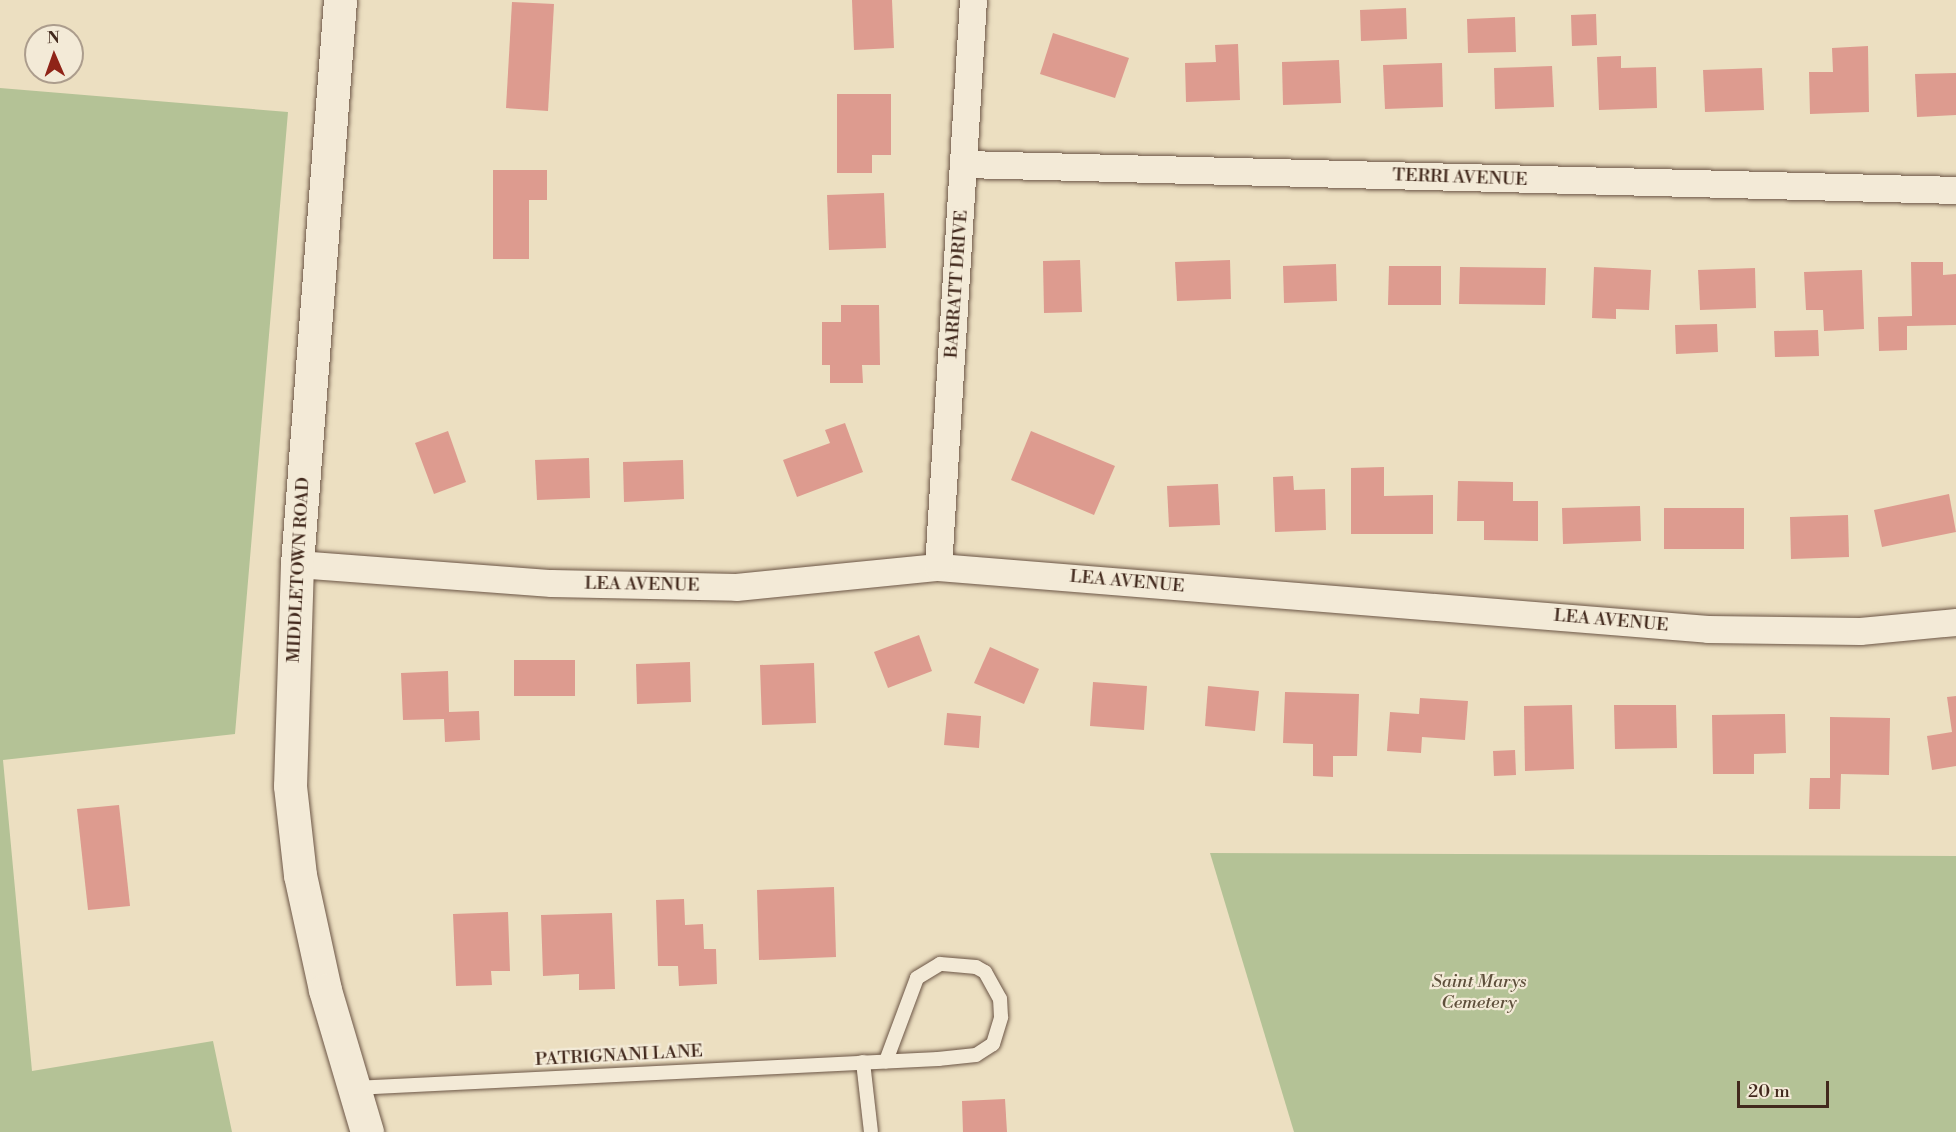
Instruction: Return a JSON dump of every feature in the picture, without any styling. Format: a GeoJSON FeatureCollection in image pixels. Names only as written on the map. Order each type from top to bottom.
{"type":"FeatureCollection","features":[{"type":"Feature","properties":{"kind":"street","name":"MIDDLETOWN ROAD"},"geometry":{"type":"LineString","coordinates":[[340,0],[297,564],[292,797],[300,875],[320,967],[367,1132]]}},
{"type":"Feature","properties":{"kind":"street","name":"BARRATT DRIVE"},"geometry":{"type":"LineString","coordinates":[[938,567],[965,164],[973,0]]}},
{"type":"Feature","properties":{"kind":"street","name":"TERRI AVENUE"},"geometry":{"type":"LineString","coordinates":[[965,164],[1956,190]]}},
{"type":"Feature","properties":{"kind":"street","name":"LEA AVENUE"},"geometry":{"type":"LineString","coordinates":[[297,564],[551,583],[736,587],[938,567],[1708,629],[1860,631],[1956,622]]}},
{"type":"Feature","properties":{"kind":"lane","name":"PATRIGNANI LANE"},"geometry":{"type":"LineString","coordinates":[[354,1088],[886,1061],[975,1055],[993,1044],[1001,1017],[1000,999],[986,972],[976,967],[940,964],[917,978],[886,1061]]}},
{"type":"Feature","properties":{"kind":"lane"},"geometry":{"type":"LineString","coordinates":[[863,1062],[871,1132]]}},
{"type":"Feature","properties":{"kind":"green space"},"geometry":{"type":"Polygon","coordinates":[[[0,88],[288,112],[235,734],[3,760],[32,1071],[213,1041],[232,1132],[0,1132],[0,88]]]}},
{"type":"Feature","properties":{"kind":"green space","name":"Saint Marys Cemetery"},"geometry":{"type":"Polygon","coordinates":[[[1210,853],[1956,856],[1956,1132],[1294,1132],[1210,853]]]}},
{"type":"Feature","properties":{"kind":"building"},"geometry":{"type":"Polygon","coordinates":[[[852,0],[892,0],[894,48],[854,50],[852,0]]]}},
{"type":"Feature","properties":{"kind":"building"},"geometry":{"type":"Polygon","coordinates":[[[512,2],[554,4],[548,111],[506,108],[512,2]]]}},
{"type":"Feature","properties":{"kind":"building"},"geometry":{"type":"Polygon","coordinates":[[[1406,8],[1407,39],[1361,41],[1360,10],[1406,8]]]}},
{"type":"Feature","properties":{"kind":"building"},"geometry":{"type":"Polygon","coordinates":[[[1596,14],[1597,45],[1572,46],[1571,15],[1596,14]]]}},
{"type":"Feature","properties":{"kind":"building"},"geometry":{"type":"Polygon","coordinates":[[[1515,17],[1516,52],[1468,53],[1467,19],[1515,17]]]}},
{"type":"Feature","properties":{"kind":"building"},"geometry":{"type":"Polygon","coordinates":[[[1053,33],[1129,58],[1115,98],[1040,74],[1053,33]]]}},
{"type":"Feature","properties":{"kind":"building"},"geometry":{"type":"Polygon","coordinates":[[[1238,44],[1240,100],[1186,102],[1185,63],[1216,62],[1215,45],[1238,44]]]}},
{"type":"Feature","properties":{"kind":"building"},"geometry":{"type":"Polygon","coordinates":[[[1868,46],[1869,112],[1810,114],[1809,72],[1833,72],[1832,48],[1868,46]]]}},
{"type":"Feature","properties":{"kind":"building"},"geometry":{"type":"Polygon","coordinates":[[[1621,56],[1621,68],[1656,67],[1657,108],[1599,110],[1597,57],[1621,56]]]}},
{"type":"Feature","properties":{"kind":"building"},"geometry":{"type":"Polygon","coordinates":[[[1339,60],[1341,103],[1283,105],[1282,62],[1339,60]]]}},
{"type":"Feature","properties":{"kind":"building"},"geometry":{"type":"Polygon","coordinates":[[[1442,63],[1443,107],[1385,109],[1383,65],[1442,63]]]}},
{"type":"Feature","properties":{"kind":"building"},"geometry":{"type":"Polygon","coordinates":[[[1552,66],[1554,107],[1495,109],[1494,68],[1552,66]]]}},
{"type":"Feature","properties":{"kind":"building"},"geometry":{"type":"Polygon","coordinates":[[[1762,68],[1764,110],[1705,112],[1703,70],[1762,68]]]}},
{"type":"Feature","properties":{"kind":"building"},"geometry":{"type":"Polygon","coordinates":[[[1956,73],[1956,115],[1917,117],[1915,74],[1956,73]]]}},
{"type":"Feature","properties":{"kind":"building"},"geometry":{"type":"Polygon","coordinates":[[[837,94],[891,94],[891,155],[872,155],[872,173],[837,173],[837,94]]]}},
{"type":"Feature","properties":{"kind":"building"},"geometry":{"type":"Polygon","coordinates":[[[493,170],[547,170],[547,200],[529,200],[529,259],[493,259],[493,170]]]}},
{"type":"Feature","properties":{"kind":"building"},"geometry":{"type":"Polygon","coordinates":[[[884,193],[886,248],[829,250],[827,195],[884,193]]]}},
{"type":"Feature","properties":{"kind":"building"},"geometry":{"type":"Polygon","coordinates":[[[1080,260],[1082,312],[1044,313],[1043,261],[1080,260]]]}},
{"type":"Feature","properties":{"kind":"building"},"geometry":{"type":"Polygon","coordinates":[[[1230,260],[1231,299],[1177,301],[1175,262],[1230,260]]]}},
{"type":"Feature","properties":{"kind":"building"},"geometry":{"type":"Polygon","coordinates":[[[1911,262],[1943,262],[1943,275],[1956,274],[1956,325],[1907,326],[1907,350],[1879,351],[1878,317],[1912,316],[1911,262]]]}},
{"type":"Feature","properties":{"kind":"building"},"geometry":{"type":"Polygon","coordinates":[[[1336,264],[1337,301],[1284,303],[1283,266],[1336,264]]]}},
{"type":"Feature","properties":{"kind":"building"},"geometry":{"type":"Polygon","coordinates":[[[1389,266],[1441,266],[1441,305],[1388,305],[1389,266]]]}},
{"type":"Feature","properties":{"kind":"building"},"geometry":{"type":"Polygon","coordinates":[[[1460,267],[1546,268],[1545,305],[1459,304],[1460,267]]]}},
{"type":"Feature","properties":{"kind":"building"},"geometry":{"type":"Polygon","coordinates":[[[1594,267],[1651,270],[1649,310],[1616,309],[1616,319],[1592,318],[1594,267]]]}},
{"type":"Feature","properties":{"kind":"building"},"geometry":{"type":"Polygon","coordinates":[[[1755,268],[1756,308],[1700,310],[1698,270],[1755,268]]]}},
{"type":"Feature","properties":{"kind":"building"},"geometry":{"type":"Polygon","coordinates":[[[1862,270],[1864,329],[1824,331],[1823,310],[1806,310],[1804,272],[1862,270]]]}},
{"type":"Feature","properties":{"kind":"building"},"geometry":{"type":"Polygon","coordinates":[[[841,305],[879,305],[880,365],[862,365],[863,383],[830,383],[830,365],[822,365],[822,322],[841,322],[841,305]]]}},
{"type":"Feature","properties":{"kind":"building"},"geometry":{"type":"Polygon","coordinates":[[[1717,324],[1718,352],[1676,354],[1675,325],[1717,324]]]}},
{"type":"Feature","properties":{"kind":"building"},"geometry":{"type":"Polygon","coordinates":[[[1818,330],[1819,356],[1775,357],[1774,331],[1818,330]]]}},
{"type":"Feature","properties":{"kind":"building"},"geometry":{"type":"Polygon","coordinates":[[[845,423],[863,472],[797,497],[783,460],[830,443],[825,430],[845,423]]]}},
{"type":"Feature","properties":{"kind":"building"},"geometry":{"type":"Polygon","coordinates":[[[448,431],[466,482],[434,494],[415,443],[448,431]]]}},
{"type":"Feature","properties":{"kind":"building"},"geometry":{"type":"Polygon","coordinates":[[[1031,431],[1115,466],[1094,515],[1011,480],[1031,431]]]}},
{"type":"Feature","properties":{"kind":"building"},"geometry":{"type":"Polygon","coordinates":[[[589,458],[590,498],[537,500],[535,460],[589,458]]]}},
{"type":"Feature","properties":{"kind":"building"},"geometry":{"type":"Polygon","coordinates":[[[683,460],[684,499],[624,502],[623,462],[683,460]]]}},
{"type":"Feature","properties":{"kind":"building"},"geometry":{"type":"Polygon","coordinates":[[[1384,467],[1384,496],[1433,495],[1433,534],[1351,534],[1351,468],[1384,467]]]}},
{"type":"Feature","properties":{"kind":"building"},"geometry":{"type":"Polygon","coordinates":[[[1293,476],[1294,490],[1325,489],[1326,530],[1275,532],[1273,477],[1293,476]]]}},
{"type":"Feature","properties":{"kind":"building"},"geometry":{"type":"Polygon","coordinates":[[[1458,481],[1513,482],[1513,501],[1538,501],[1538,541],[1484,540],[1484,521],[1457,521],[1458,481]]]}},
{"type":"Feature","properties":{"kind":"building"},"geometry":{"type":"Polygon","coordinates":[[[1218,484],[1220,525],[1169,527],[1167,486],[1218,484]]]}},
{"type":"Feature","properties":{"kind":"building"},"geometry":{"type":"Polygon","coordinates":[[[1949,494],[1956,532],[1882,547],[1874,510],[1949,494]]]}},
{"type":"Feature","properties":{"kind":"building"},"geometry":{"type":"Polygon","coordinates":[[[1640,506],[1641,541],[1563,544],[1562,508],[1640,506]]]}},
{"type":"Feature","properties":{"kind":"building"},"geometry":{"type":"Polygon","coordinates":[[[1664,508],[1744,508],[1744,549],[1664,549],[1664,508]]]}},
{"type":"Feature","properties":{"kind":"building"},"geometry":{"type":"Polygon","coordinates":[[[1848,515],[1849,557],[1791,559],[1790,517],[1848,515]]]}},
{"type":"Feature","properties":{"kind":"building"},"geometry":{"type":"Polygon","coordinates":[[[919,635],[932,671],[888,688],[874,652],[919,635]]]}},
{"type":"Feature","properties":{"kind":"building"},"geometry":{"type":"Polygon","coordinates":[[[990,647],[1039,669],[1024,704],[974,683],[990,647]]]}},
{"type":"Feature","properties":{"kind":"building"},"geometry":{"type":"Polygon","coordinates":[[[514,660],[575,660],[575,696],[514,696],[514,660]]]}},
{"type":"Feature","properties":{"kind":"building"},"geometry":{"type":"Polygon","coordinates":[[[690,662],[691,702],[637,704],[636,664],[690,662]]]}},
{"type":"Feature","properties":{"kind":"building"},"geometry":{"type":"Polygon","coordinates":[[[814,663],[816,723],[762,725],[760,665],[814,663]]]}},
{"type":"Feature","properties":{"kind":"building"},"geometry":{"type":"Polygon","coordinates":[[[448,671],[449,712],[479,711],[480,740],[445,742],[444,719],[403,720],[401,673],[448,671]]]}},
{"type":"Feature","properties":{"kind":"building"},"geometry":{"type":"Polygon","coordinates":[[[1093,682],[1147,686],[1144,730],[1090,726],[1093,682]]]}},
{"type":"Feature","properties":{"kind":"building"},"geometry":{"type":"Polygon","coordinates":[[[1208,686],[1259,691],[1255,731],[1205,726],[1208,686]]]}},
{"type":"Feature","properties":{"kind":"building"},"geometry":{"type":"Polygon","coordinates":[[[1285,692],[1359,694],[1357,756],[1333,756],[1333,777],[1313,776],[1313,744],[1283,743],[1285,692]]]}},
{"type":"Feature","properties":{"kind":"building"},"geometry":{"type":"Polygon","coordinates":[[[1956,696],[1956,766],[1932,770],[1927,736],[1952,732],[1947,697],[1956,696]]]}},
{"type":"Feature","properties":{"kind":"building"},"geometry":{"type":"Polygon","coordinates":[[[1420,698],[1468,701],[1465,740],[1422,737],[1421,753],[1387,751],[1390,712],[1419,714],[1420,698]]]}},
{"type":"Feature","properties":{"kind":"building"},"geometry":{"type":"Polygon","coordinates":[[[1572,705],[1574,769],[1525,771],[1524,706],[1572,705]]]}},
{"type":"Feature","properties":{"kind":"building"},"geometry":{"type":"Polygon","coordinates":[[[1614,705],[1676,705],[1677,748],[1615,749],[1614,705]]]}},
{"type":"Feature","properties":{"kind":"building"},"geometry":{"type":"Polygon","coordinates":[[[947,713],[981,716],[979,748],[944,745],[947,713]]]}},
{"type":"Feature","properties":{"kind":"building"},"geometry":{"type":"Polygon","coordinates":[[[1785,714],[1786,753],[1754,754],[1754,774],[1713,774],[1712,715],[1785,714]]]}},
{"type":"Feature","properties":{"kind":"building"},"geometry":{"type":"Polygon","coordinates":[[[1830,717],[1890,718],[1889,775],[1841,774],[1840,809],[1809,809],[1810,778],[1830,778],[1830,717]]]}},
{"type":"Feature","properties":{"kind":"building"},"geometry":{"type":"Polygon","coordinates":[[[1515,750],[1516,775],[1494,776],[1493,751],[1515,750]]]}},
{"type":"Feature","properties":{"kind":"building"},"geometry":{"type":"Polygon","coordinates":[[[119,805],[130,906],[88,910],[77,809],[119,805]]]}},
{"type":"Feature","properties":{"kind":"building"},"geometry":{"type":"Polygon","coordinates":[[[834,887],[836,957],[759,960],[757,890],[834,887]]]}},
{"type":"Feature","properties":{"kind":"building"},"geometry":{"type":"Polygon","coordinates":[[[684,899],[685,925],[703,924],[704,949],[716,949],[717,984],[679,986],[678,966],[658,966],[656,900],[684,899]]]}},
{"type":"Feature","properties":{"kind":"building"},"geometry":{"type":"Polygon","coordinates":[[[508,912],[510,971],[491,971],[492,985],[456,986],[453,914],[508,912]]]}},
{"type":"Feature","properties":{"kind":"building"},"geometry":{"type":"Polygon","coordinates":[[[612,913],[615,989],[579,990],[579,974],[543,976],[541,915],[612,913]]]}},
{"type":"Feature","properties":{"kind":"building"},"geometry":{"type":"Polygon","coordinates":[[[1005,1099],[1007,1132],[963,1132],[962,1101],[1005,1099]]]}}]}
